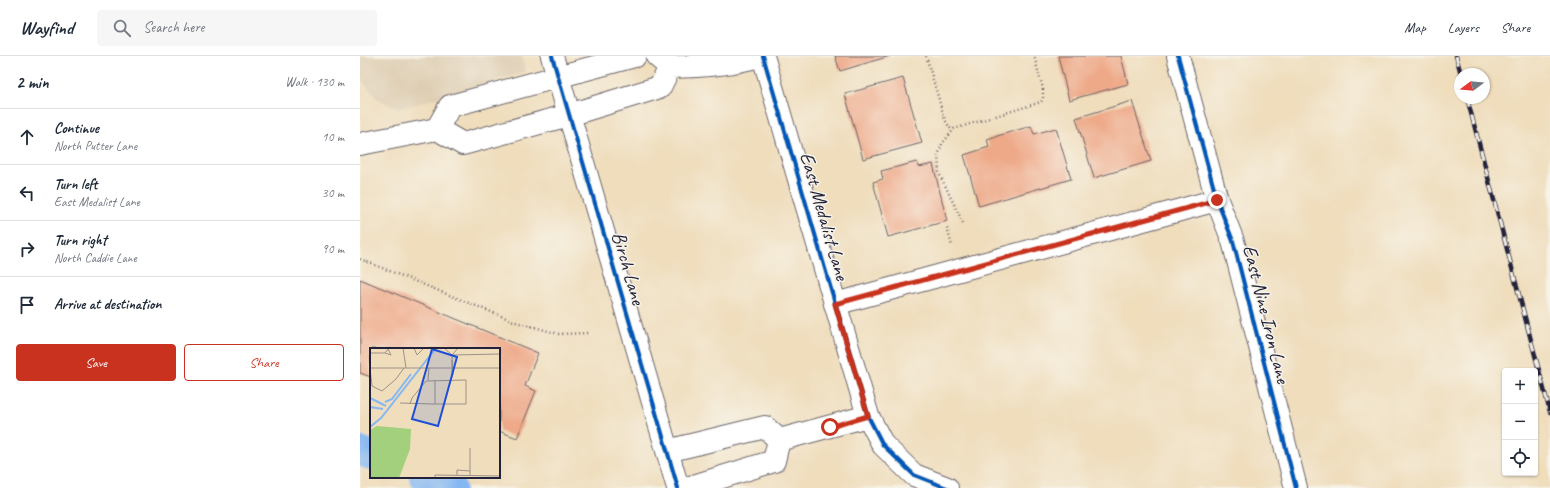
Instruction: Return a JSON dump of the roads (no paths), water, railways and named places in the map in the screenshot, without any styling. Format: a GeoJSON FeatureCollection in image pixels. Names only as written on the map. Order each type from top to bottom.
{"type":"FeatureCollection","features":[{"type":"Feature","properties":{"kind":"street","name":"Birch Lane"},"geometry":{"type":"LineString","coordinates":[[552,56],[678,488]]}},
{"type":"Feature","properties":{"kind":"street"},"geometry":{"type":"LineString","coordinates":[[437,129],[450,106],[635,56]]}},
{"type":"Feature","properties":{"kind":"street"},"geometry":{"type":"LineString","coordinates":[[360,144],[437,129],[463,144],[569,115],[660,87],[663,61],[703,66],[739,62],[758,56]]}},
{"type":"Feature","properties":{"kind":"street","name":"East Medalist Lane"},"geometry":{"type":"LineString","coordinates":[[763,56],[868,416],[883,445],[914,475],[947,488]]}},
{"type":"Feature","properties":{"kind":"street","name":"East Nine Iron Lane"},"geometry":{"type":"LineString","coordinates":[[1178,56],[1217,200],[1233,241],[1296,488]]}},
{"type":"Feature","properties":{"kind":"street"},"geometry":{"type":"LineString","coordinates":[[835,304],[1217,200]]}},
{"type":"Feature","properties":{"kind":"street"},"geometry":{"type":"LineString","coordinates":[[779,440],[868,416]]}},
{"type":"Feature","properties":{"kind":"street"},"geometry":{"type":"LineString","coordinates":[[667,451],[765,427],[779,440]]}},
{"type":"Feature","properties":{"kind":"street"},"geometry":{"type":"LineString","coordinates":[[687,488],[774,461],[779,440]]}},
{"type":"Feature","properties":{"kind":"waterway"},"geometry":{"type":"LineString","coordinates":[[360,451],[370,455]]}},
{"type":"Feature","properties":{"kind":"waterway"},"geometry":{"type":"LineString","coordinates":[[426,478],[451,488]]}},
{"type":"Feature","properties":{"kind":"railway"},"geometry":{"type":"LineString","coordinates":[[1456,56],[1459,68]]}},
{"type":"Feature","properties":{"kind":"railway"},"geometry":{"type":"LineString","coordinates":[[1469,104],[1550,412]]}}]}
